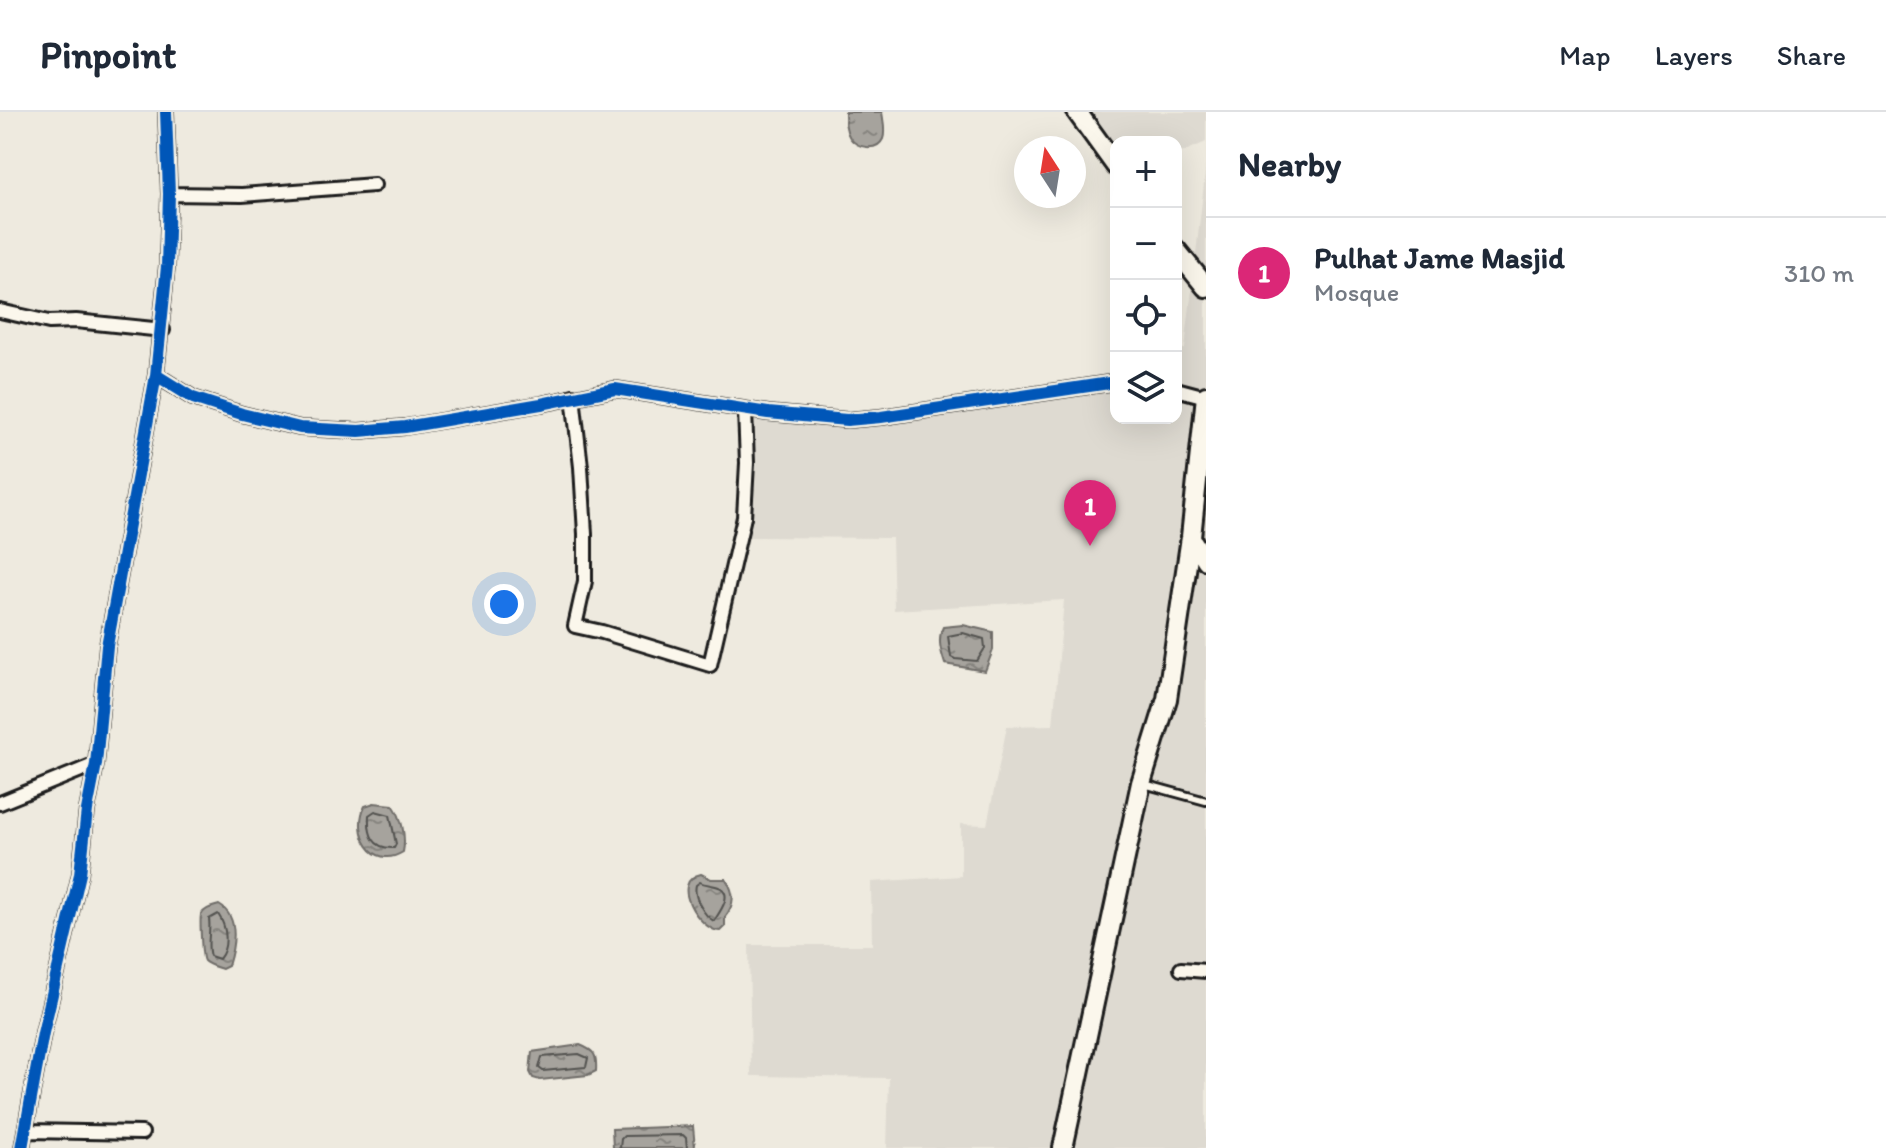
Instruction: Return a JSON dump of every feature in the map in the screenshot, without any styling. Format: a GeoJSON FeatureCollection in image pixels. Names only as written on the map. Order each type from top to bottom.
{"type":"FeatureCollection","features":[{"type":"Feature","properties":{"kind":"main road"},"geometry":{"type":"LineString","coordinates":[[1077,112],[1110,158]]}},
{"type":"Feature","properties":{"kind":"main road"},"geometry":{"type":"LineString","coordinates":[[1182,257],[1206,287]]}},
{"type":"Feature","properties":{"kind":"main road"},"geometry":{"type":"LineString","coordinates":[[1063,1148],[1141,783],[1167,699],[1191,537],[1206,397]]}},
{"type":"Feature","properties":{"kind":"street"},"geometry":{"type":"LineString","coordinates":[[22,1148],[37,1062],[80,874],[96,764],[107,646],[163,330],[169,194],[166,112]]}},
{"type":"Feature","properties":{"kind":"street"},"geometry":{"type":"LineString","coordinates":[[169,194],[242,195],[374,185]]}},
{"type":"Feature","properties":{"kind":"street"},"geometry":{"type":"LineString","coordinates":[[0,311],[49,322],[76,321],[163,330]]}},
{"type":"Feature","properties":{"kind":"street"},"geometry":{"type":"LineString","coordinates":[[156,375],[193,398],[242,414],[300,428],[359,431],[405,427],[615,389],[745,410],[847,420],[1110,383]]}},
{"type":"Feature","properties":{"kind":"street"},"geometry":{"type":"LineString","coordinates":[[1182,391],[1206,397]]}},
{"type":"Feature","properties":{"kind":"street"},"geometry":{"type":"LineString","coordinates":[[573,396],[585,534],[585,581],[575,626],[710,665],[744,517],[747,463],[745,410]]}},
{"type":"Feature","properties":{"kind":"street"},"geometry":{"type":"LineString","coordinates":[[1191,537],[1206,561]]}},
{"type":"Feature","properties":{"kind":"street"},"geometry":{"type":"LineString","coordinates":[[0,803],[96,764]]}},
{"type":"Feature","properties":{"kind":"street"},"geometry":{"type":"LineString","coordinates":[[1181,969],[1206,971]]}},
{"type":"Feature","properties":{"kind":"street"},"geometry":{"type":"LineString","coordinates":[[27,1131],[142,1133]]}},
{"type":"Feature","properties":{"kind":"lane"},"geometry":{"type":"LineString","coordinates":[[1141,783],[1206,801]]}},
{"type":"Feature","properties":{"kind":"shaded area"},"geometry":{"type":"Polygon","coordinates":[[[1087,112],[1206,112],[1206,142],[1182,152],[1182,136],[1110,136],[1110,141],[1087,112]]]}},
{"type":"Feature","properties":{"kind":"shaded area"},"geometry":{"type":"Polygon","coordinates":[[[1206,166],[1206,1148],[887,1148],[889,1078],[751,1076],[749,945],[872,945],[871,882],[961,876],[961,824],[987,825],[1007,726],[1053,725],[1064,600],[894,610],[892,538],[745,537],[755,417],[850,425],[888,422],[1108,390],[1110,380],[1110,424],[1182,424],[1182,349],[1185,349],[1206,166]]]}},
{"type":"Feature","properties":{"kind":"water"},"geometry":{"type":"Polygon","coordinates":[[[845,112],[882,112],[884,133],[880,143],[867,147],[853,141],[846,129],[845,112]]]}},
{"type":"Feature","properties":{"kind":"water"},"geometry":{"type":"Polygon","coordinates":[[[963,625],[993,632],[993,650],[985,671],[945,664],[940,641],[943,627],[963,625]]]}},
{"type":"Feature","properties":{"kind":"water"},"geometry":{"type":"Polygon","coordinates":[[[374,803],[393,805],[399,815],[403,852],[392,857],[382,856],[368,846],[361,827],[362,816],[365,806],[374,803]]]}},
{"type":"Feature","properties":{"kind":"water"},"geometry":{"type":"Polygon","coordinates":[[[701,874],[711,879],[726,879],[731,889],[731,908],[720,931],[704,923],[690,905],[687,886],[691,878],[701,874]]]}},
{"type":"Feature","properties":{"kind":"water"},"geometry":{"type":"Polygon","coordinates":[[[219,905],[230,917],[234,933],[228,966],[222,969],[204,961],[201,937],[201,915],[219,905]]]}},
{"type":"Feature","properties":{"kind":"water"},"geometry":{"type":"Polygon","coordinates":[[[580,1045],[594,1054],[596,1071],[588,1075],[533,1078],[530,1072],[532,1052],[580,1045]]]}},
{"type":"Feature","properties":{"kind":"water"},"geometry":{"type":"Polygon","coordinates":[[[693,1126],[695,1148],[613,1148],[612,1129],[693,1126]]]}},
{"type":"Feature","properties":{"kind":"cycle path"},"geometry":{"type":"LineString","coordinates":[[22,1148],[43,1033],[80,874],[96,764],[107,646],[156,375],[167,266],[169,194],[166,112]]}},
{"type":"Feature","properties":{"kind":"cycle path"},"geometry":{"type":"LineString","coordinates":[[156,375],[193,398],[242,414],[300,428],[359,431],[405,427],[615,389],[768,413],[847,420],[1110,383]]}},
{"type":"Feature","properties":{"kind":"place","name":"Pulhat Jame Masjid"},"geometry":{"type":"Point","coordinates":[1090,546]}}]}
